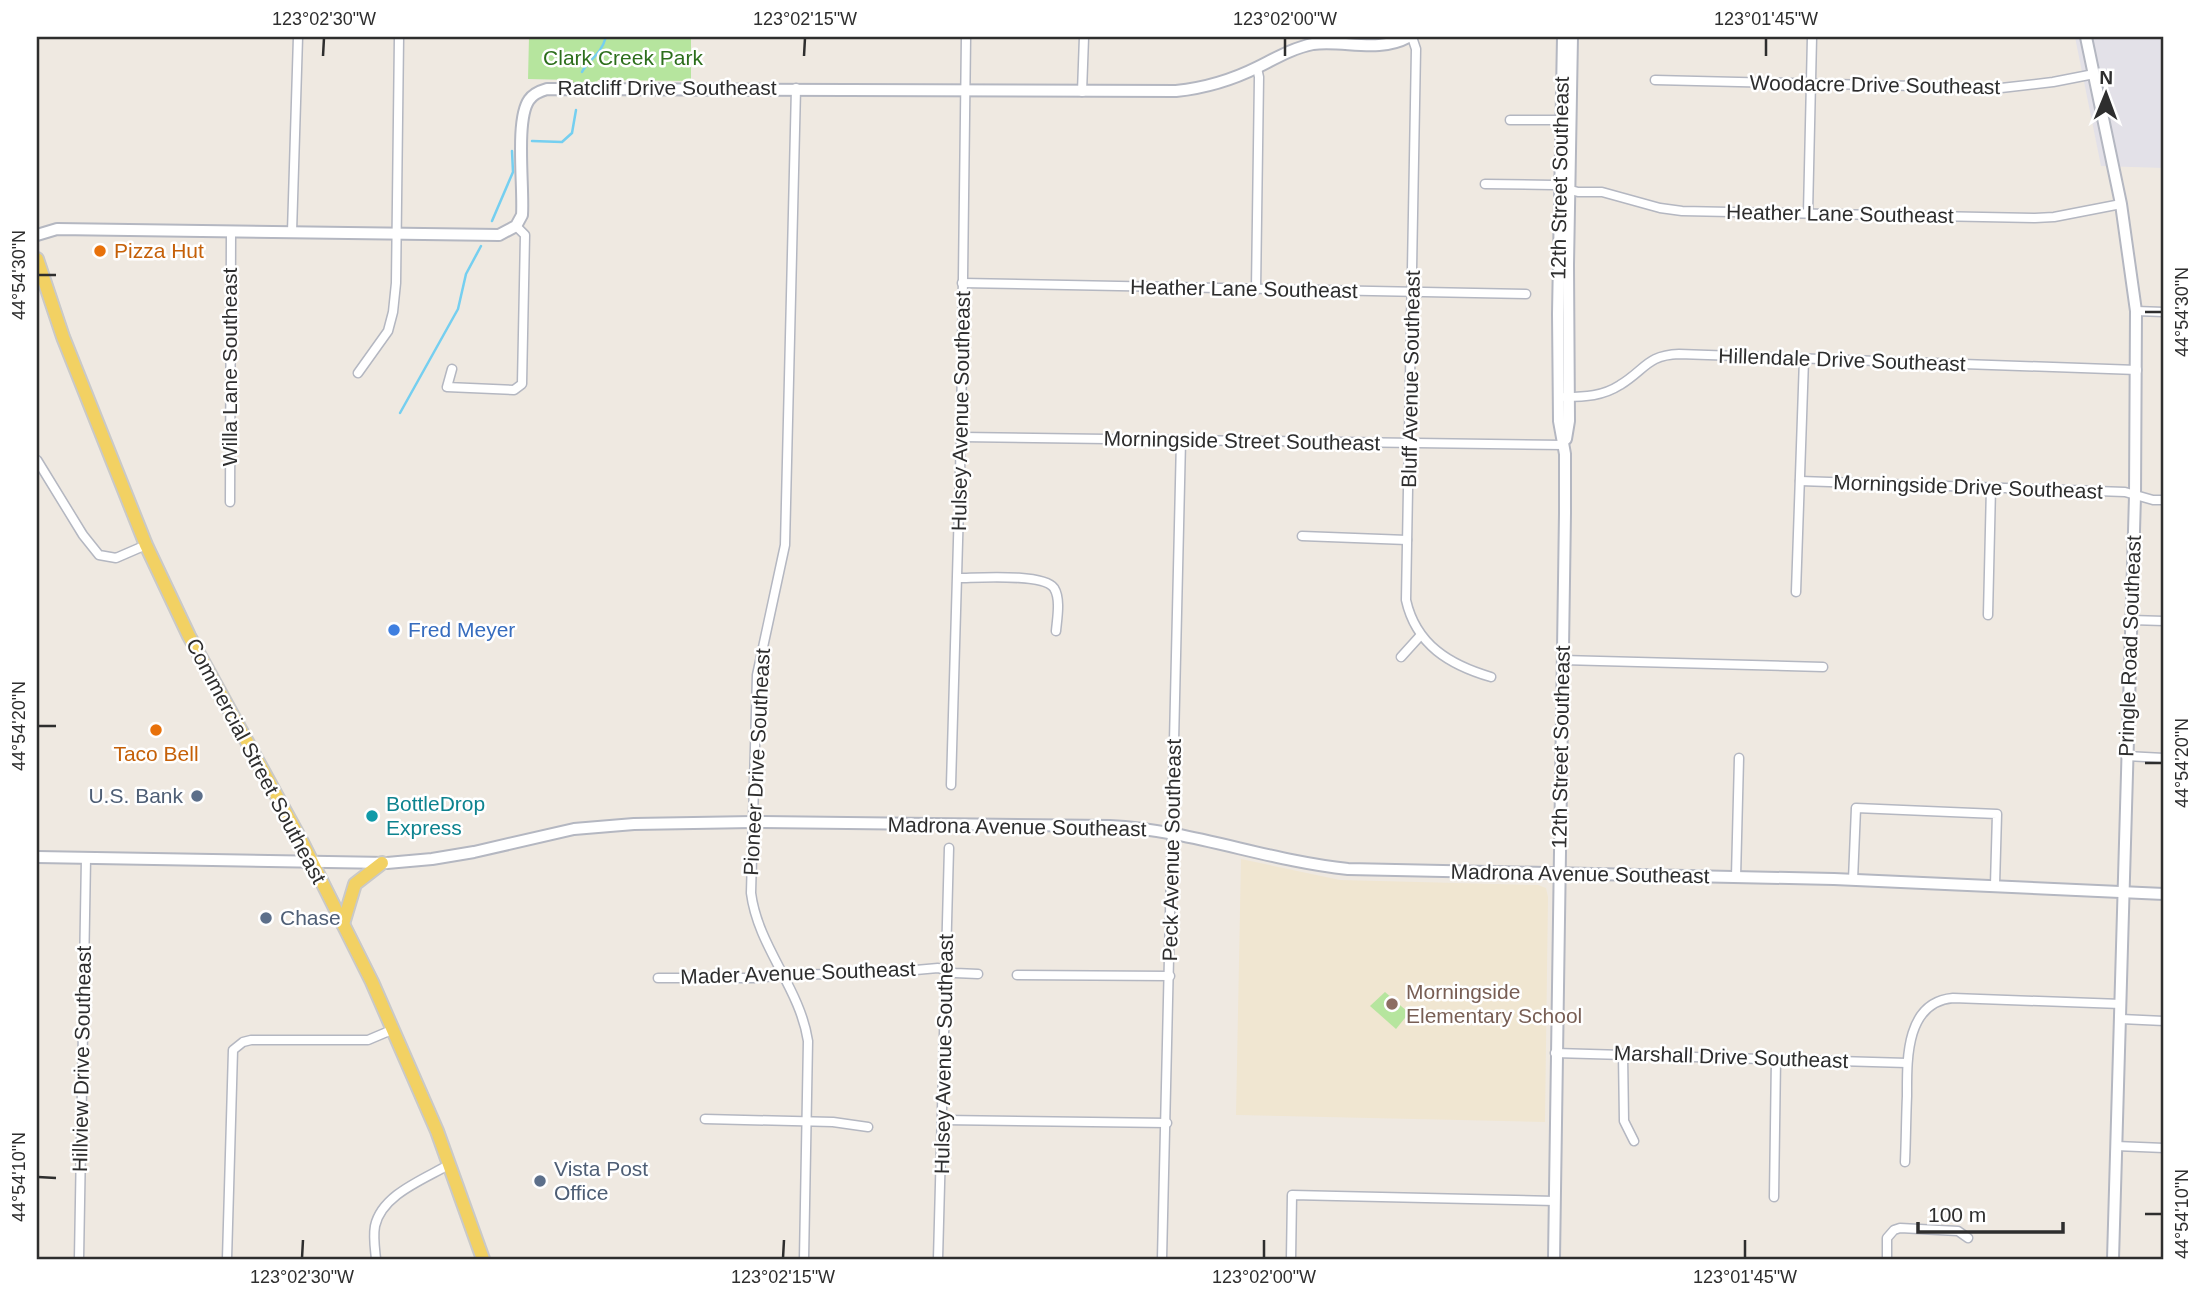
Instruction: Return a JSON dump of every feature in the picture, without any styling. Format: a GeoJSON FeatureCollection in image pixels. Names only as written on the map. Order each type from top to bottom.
{"type":"FeatureCollection","features":[{"type":"Feature","properties":{"kind":"main road","name":"Ratcliff Drive Southeast"},"geometry":{"type":"LineString","coordinates":[[516,226],[522,215],[523,202],[523,118],[528,101],[540,90],[796,88],[1082,92],[1192,89],[1220,83],[1302,47],[1328,43],[1394,44],[1410,37]]}},
{"type":"Feature","properties":{"kind":"main road","name":"12th Street Southeast"},"geometry":{"type":"LineString","coordinates":[[1563,37],[1561,120],[1565,188]]}},
{"type":"Feature","properties":{"kind":"main road","name":"12th Street Southeast"},"geometry":{"type":"LineString","coordinates":[[1554,1259],[1564,446],[1569,421],[1564,397],[1565,188],[1572,37]]}},
{"type":"Feature","properties":{"kind":"main road","name":"Pringle Road Southeast"},"geometry":{"type":"LineString","coordinates":[[2086,37],[2121,204],[2137,311],[2132,620],[2113,1259]]}},
{"type":"Feature","properties":{"kind":"main road"},"geometry":{"type":"LineString","coordinates":[[37,235],[57,229],[499,235],[516,226]]}},
{"type":"Feature","properties":{"kind":"main road","name":"Commercial Street Southeast"},"geometry":{"type":"LineString","coordinates":[[37,259],[71,357],[146,545],[193,644],[312,862],[394,1029],[450,1164],[483,1259]]}},
{"type":"Feature","properties":{"kind":"main road","name":"Madrona Avenue Southeast"},"geometry":{"type":"LineString","coordinates":[[37,858],[409,862],[474,852],[539,836],[634,824],[753,822],[1110,826],[1139,827],[1172,833],[1280,858],[1340,868],[1853,880],[2164,894]]}},
{"type":"Feature","properties":{"kind":"main road"},"geometry":{"type":"LineString","coordinates":[[343,925],[355,884],[382,863]]}},
{"type":"Feature","properties":{"kind":"street"},"geometry":{"type":"LineString","coordinates":[[292,232],[298,37]]}},
{"type":"Feature","properties":{"kind":"street"},"geometry":{"type":"LineString","coordinates":[[358,373],[388,331],[393,313],[396,282],[399,37]]}},
{"type":"Feature","properties":{"kind":"street","name":"Hulsey Avenue Southeast"},"geometry":{"type":"LineString","coordinates":[[951,785],[961,437],[966,37]]}},
{"type":"Feature","properties":{"kind":"street"},"geometry":{"type":"LineString","coordinates":[[1082,92],[1084,37]]}},
{"type":"Feature","properties":{"kind":"street","name":"Bluff Avenue Southeast"},"geometry":{"type":"LineString","coordinates":[[1410,37],[1416,49],[1406,600],[1420,636]]}},
{"type":"Feature","properties":{"kind":"street"},"geometry":{"type":"LineString","coordinates":[[1808,214],[1812,37]]}},
{"type":"Feature","properties":{"kind":"street"},"geometry":{"type":"LineString","coordinates":[[1256,290],[1259,215],[1257,68]]}},
{"type":"Feature","properties":{"kind":"street","name":"Woodacre Drive Southeast"},"geometry":{"type":"LineString","coordinates":[[1655,80],[2001,88],[2094,74]]}},
{"type":"Feature","properties":{"kind":"street","name":"Pioneer Drive Southeast"},"geometry":{"type":"LineString","coordinates":[[796,88],[785,545],[757,676],[751,893],[758,925],[795,998],[808,1041],[804,1259]]}},
{"type":"Feature","properties":{"kind":"street"},"geometry":{"type":"LineString","coordinates":[[1510,120],[1561,120]]}},
{"type":"Feature","properties":{"kind":"street","name":"Heather Lane Southeast"},"geometry":{"type":"LineString","coordinates":[[1485,184],[1602,192],[1660,208],[1682,211],[2035,218],[2121,204]]}},
{"type":"Feature","properties":{"kind":"street"},"geometry":{"type":"LineString","coordinates":[[452,369],[447,387],[513,390],[522,384],[525,235],[516,226]]}},
{"type":"Feature","properties":{"kind":"street","name":"Willa Lane Southeast"},"geometry":{"type":"LineString","coordinates":[[230,502],[232,232]]}},
{"type":"Feature","properties":{"kind":"street","name":"Heather Lane Southeast"},"geometry":{"type":"LineString","coordinates":[[962,284],[1527,294]]}},
{"type":"Feature","properties":{"kind":"street"},"geometry":{"type":"LineString","coordinates":[[2137,311],[2164,313]]}},
{"type":"Feature","properties":{"kind":"street","name":"Hillendale Drive Southeast"},"geometry":{"type":"LineString","coordinates":[[1564,397],[1585,397],[1609,391],[1654,358],[1663,355],[2137,370]]}},
{"type":"Feature","properties":{"kind":"street"},"geometry":{"type":"LineString","coordinates":[[1797,592],[1804,359]]}},
{"type":"Feature","properties":{"kind":"street","name":"Morningside Street Southeast"},"geometry":{"type":"LineString","coordinates":[[961,437],[1564,446]]}},
{"type":"Feature","properties":{"kind":"street","name":"Peck Avenue Southeast"},"geometry":{"type":"LineString","coordinates":[[1162,1259],[1181,440]]}},
{"type":"Feature","properties":{"kind":"street"},"geometry":{"type":"LineString","coordinates":[[37,460],[83,535],[99,555],[117,558],[146,545]]}},
{"type":"Feature","properties":{"kind":"street","name":"Morningside Drive Southeast"},"geometry":{"type":"LineString","coordinates":[[1800,481],[2125,492],[2164,500]]}},
{"type":"Feature","properties":{"kind":"street"},"geometry":{"type":"LineString","coordinates":[[1988,615],[1991,487]]}},
{"type":"Feature","properties":{"kind":"street"},"geometry":{"type":"LineString","coordinates":[[1302,536],[1407,540]]}},
{"type":"Feature","properties":{"kind":"street"},"geometry":{"type":"LineString","coordinates":[[958,578],[1033,579],[1049,584],[1055,589],[1057,600],[1056,631]]}},
{"type":"Feature","properties":{"kind":"street"},"geometry":{"type":"LineString","coordinates":[[2132,620],[2164,621]]}},
{"type":"Feature","properties":{"kind":"street"},"geometry":{"type":"LineString","coordinates":[[1401,657],[1420,636],[1459,666],[1492,677]]}},
{"type":"Feature","properties":{"kind":"street"},"geometry":{"type":"LineString","coordinates":[[1562,660],[1823,667]]}},
{"type":"Feature","properties":{"kind":"street"},"geometry":{"type":"LineString","coordinates":[[2126,756],[2164,758]]}},
{"type":"Feature","properties":{"kind":"street"},"geometry":{"type":"LineString","coordinates":[[1736,877],[1739,758]]}},
{"type":"Feature","properties":{"kind":"street"},"geometry":{"type":"LineString","coordinates":[[1853,880],[1856,808],[1997,814],[1995,885]]}},
{"type":"Feature","properties":{"kind":"street","name":"Hulsey Avenue Southeast"},"geometry":{"type":"LineString","coordinates":[[939,1259],[949,848]]}},
{"type":"Feature","properties":{"kind":"street","name":"Hillview Drive Southeast"},"geometry":{"type":"LineString","coordinates":[[79,1259],[86,858]]}},
{"type":"Feature","properties":{"kind":"street","name":"Mader Avenue Southeast"},"geometry":{"type":"LineString","coordinates":[[658,978],[757,978],[882,973],[920,968],[946,970],[955,974],[978,974]]}},
{"type":"Feature","properties":{"kind":"street"},"geometry":{"type":"LineString","coordinates":[[1017,975],[1170,976]]}},
{"type":"Feature","properties":{"kind":"street"},"geometry":{"type":"LineString","coordinates":[[1905,1162],[1909,1046],[1918,1021],[1930,1006],[1953,998],[2121,1004]]}},
{"type":"Feature","properties":{"kind":"street"},"geometry":{"type":"LineString","coordinates":[[2121,1019],[2164,1021]]}},
{"type":"Feature","properties":{"kind":"street"},"geometry":{"type":"LineString","coordinates":[[227,1259],[233,1050],[251,1040],[368,1040],[394,1029]]}},
{"type":"Feature","properties":{"kind":"street","name":"Marshall Drive Southeast"},"geometry":{"type":"LineString","coordinates":[[1555,1053],[1907,1063]]}},
{"type":"Feature","properties":{"kind":"street"},"geometry":{"type":"LineString","coordinates":[[1623,1054],[1624,1121],[1634,1141]]}},
{"type":"Feature","properties":{"kind":"street"},"geometry":{"type":"LineString","coordinates":[[1774,1197],[1776,1058]]}},
{"type":"Feature","properties":{"kind":"street"},"geometry":{"type":"LineString","coordinates":[[705,1119],[807,1121],[867,1126]]}},
{"type":"Feature","properties":{"kind":"street"},"geometry":{"type":"LineString","coordinates":[[943,1120],[1167,1123]]}},
{"type":"Feature","properties":{"kind":"street"},"geometry":{"type":"LineString","coordinates":[[2116,1146],[2164,1148]]}},
{"type":"Feature","properties":{"kind":"street"},"geometry":{"type":"LineString","coordinates":[[376,1259],[374,1228],[381,1212],[398,1194],[450,1164]]}},
{"type":"Feature","properties":{"kind":"street"},"geometry":{"type":"LineString","coordinates":[[1291,1259],[1292,1195],[1555,1201]]}},
{"type":"Feature","properties":{"kind":"street"},"geometry":{"type":"LineString","coordinates":[[1886,1259],[1887,1238],[1890,1233],[1900,1228],[1955,1230],[1968,1238]]}},
{"type":"Feature","properties":{"kind":"shaded area"},"geometry":{"type":"Polygon","coordinates":[[[2075,37],[2164,37],[2164,168],[2101,166],[2075,37]]]}},
{"type":"Feature","properties":{"kind":"shaded area","name":"Morningside Elementary School"},"geometry":{"type":"Polygon","coordinates":[[[1241,859],[1340,880],[1538,885],[1546,888],[1545,1122],[1236,1115],[1241,859]]]}},
{"type":"Feature","properties":{"kind":"green space","name":"Clark Creek Park"},"geometry":{"type":"Polygon","coordinates":[[[529,37],[691,37],[691,81],[598,80],[596,84],[573,83],[573,80],[528,79],[529,37]]]}},
{"type":"Feature","properties":{"kind":"green space"},"geometry":{"type":"Polygon","coordinates":[[[1385,992],[1409,1013],[1396,1029],[1370,1006],[1385,992]]]}},
{"type":"Feature","properties":{"kind":"waterway"},"geometry":{"type":"LineString","coordinates":[[582,72],[601,49],[606,37]]}},
{"type":"Feature","properties":{"kind":"waterway"},"geometry":{"type":"LineString","coordinates":[[532,141],[562,142],[572,133],[576,110]]}},
{"type":"Feature","properties":{"kind":"waterway"},"geometry":{"type":"LineString","coordinates":[[492,221],[513,172],[512,151]]}},
{"type":"Feature","properties":{"kind":"waterway"},"geometry":{"type":"LineString","coordinates":[[400,413],[458,309],[466,274],[481,246]]}},
{"type":"Feature","properties":{"kind":"place","name":"Pizza Hut"},"geometry":{"type":"Point","coordinates":[100,251]}},
{"type":"Feature","properties":{"kind":"place","name":"Fred Meyer"},"geometry":{"type":"Point","coordinates":[394,630]}},
{"type":"Feature","properties":{"kind":"place","name":"Taco Bell"},"geometry":{"type":"Point","coordinates":[156,730]}},
{"type":"Feature","properties":{"kind":"place","name":"U.S. Bank"},"geometry":{"type":"Point","coordinates":[197,796]}},
{"type":"Feature","properties":{"kind":"place","name":"BottleDrop Express"},"geometry":{"type":"Point","coordinates":[372,816]}},
{"type":"Feature","properties":{"kind":"place","name":"Chase"},"geometry":{"type":"Point","coordinates":[266,918]}},
{"type":"Feature","properties":{"kind":"place","name":"Morningside Elementary School"},"geometry":{"type":"Point","coordinates":[1392,1004]}},
{"type":"Feature","properties":{"kind":"place","name":"Vista Post Office"},"geometry":{"type":"Point","coordinates":[540,1181]}}]}
